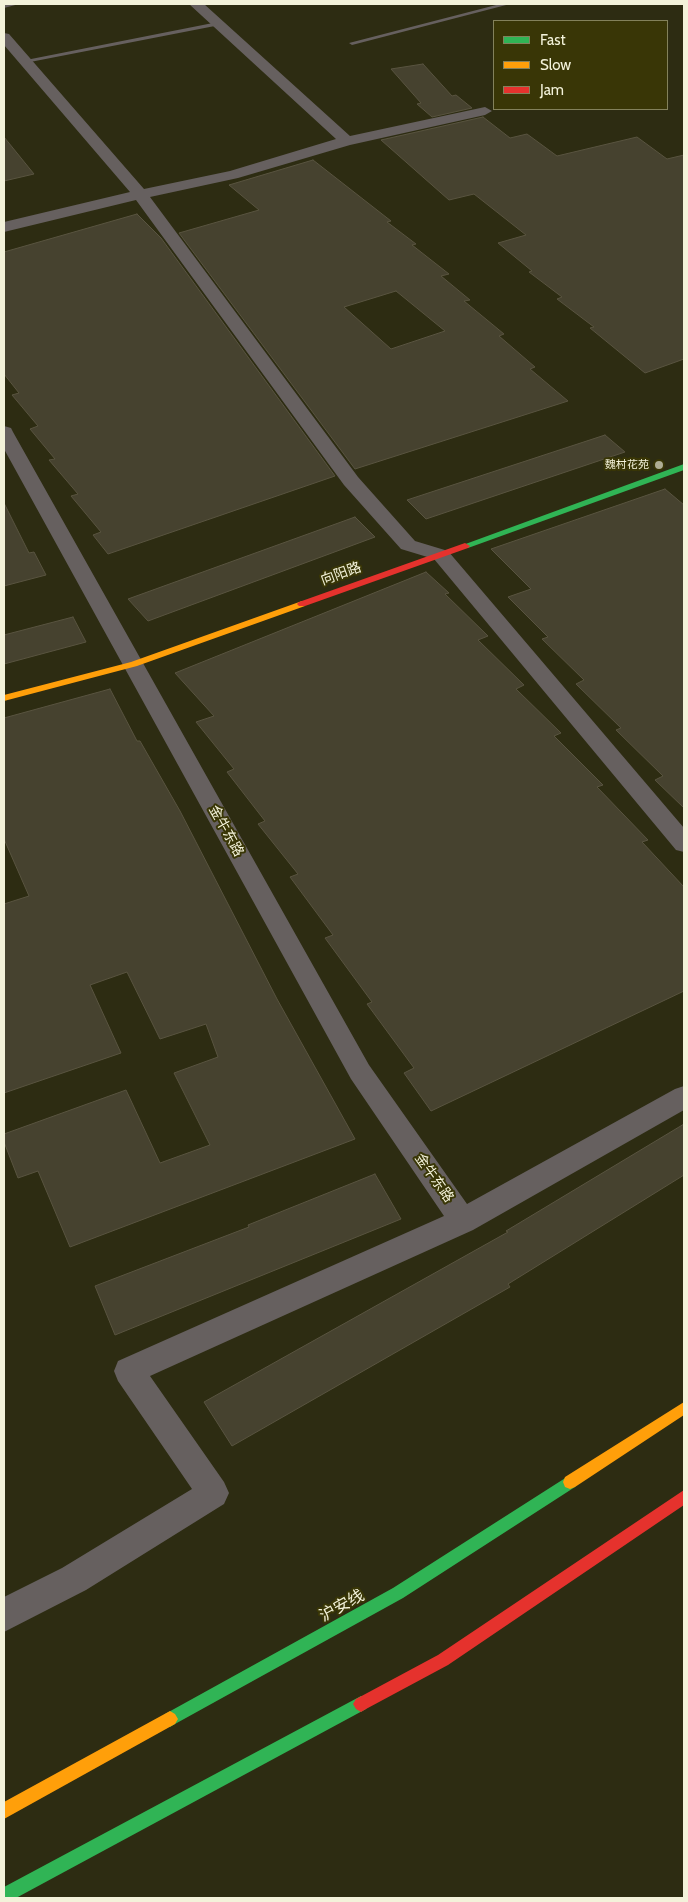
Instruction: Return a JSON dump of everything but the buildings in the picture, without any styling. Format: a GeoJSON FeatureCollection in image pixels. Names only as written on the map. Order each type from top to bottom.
{"type":"FeatureCollection","features":[{"type":"Feature","properties":{"kind":"main road","name":"向阳路"},"geometry":{"type":"LineString","coordinates":[[4,698],[134,664],[684,467]]}},
{"type":"Feature","properties":{"kind":"main road","name":"沪安线"},"geometry":{"type":"LineString","coordinates":[[4,1811],[398,1593],[684,1408]]}},
{"type":"Feature","properties":{"kind":"main road"},"geometry":{"type":"LineString","coordinates":[[4,1896],[443,1660],[684,1497]]}},
{"type":"Feature","properties":{"kind":"street"},"geometry":{"type":"LineString","coordinates":[[196,4],[347,141]]}},
{"type":"Feature","properties":{"kind":"street"},"geometry":{"type":"LineString","coordinates":[[4,37],[140,194],[351,481],[408,545],[441,555],[684,844]]}},
{"type":"Feature","properties":{"kind":"street"},"geometry":{"type":"LineString","coordinates":[[4,227],[140,194],[233,175],[347,141],[485,111]]}},
{"type":"Feature","properties":{"kind":"street","name":"金牛东路"},"geometry":{"type":"LineString","coordinates":[[4,432],[360,1072],[464,1221]]}},
{"type":"Feature","properties":{"kind":"street"},"geometry":{"type":"LineString","coordinates":[[4,1615],[74,1579],[213,1493],[129,1371],[464,1221],[684,1097]]}},
{"type":"Feature","properties":{"kind":"lane"},"geometry":{"type":"LineString","coordinates":[[4,6],[16,4]]}},
{"type":"Feature","properties":{"kind":"lane"},"geometry":{"type":"LineString","coordinates":[[352,43],[507,4]]}},
{"type":"Feature","properties":{"kind":"lane"},"geometry":{"type":"LineString","coordinates":[[24,61],[218,24]]}},
{"type":"Feature","properties":{"kind":"traffic: fast"},"geometry":{"type":"LineString","coordinates":[[465,546],[684,467]]}},
{"type":"Feature","properties":{"kind":"traffic: fast"},"geometry":{"type":"LineString","coordinates":[[170,1719],[398,1593],[570,1482]]}},
{"type":"Feature","properties":{"kind":"traffic: fast"},"geometry":{"type":"LineString","coordinates":[[4,1896],[361,1704]]}},
{"type":"Feature","properties":{"kind":"traffic: slow"},"geometry":{"type":"LineString","coordinates":[[4,698],[134,664],[302,604]]}},
{"type":"Feature","properties":{"kind":"traffic: slow"},"geometry":{"type":"LineString","coordinates":[[570,1482],[684,1408]]}},
{"type":"Feature","properties":{"kind":"traffic: slow"},"geometry":{"type":"LineString","coordinates":[[4,1811],[170,1719]]}},
{"type":"Feature","properties":{"kind":"traffic: jam"},"geometry":{"type":"LineString","coordinates":[[302,604],[465,546]]}},
{"type":"Feature","properties":{"kind":"traffic: jam"},"geometry":{"type":"LineString","coordinates":[[361,1704],[443,1660],[684,1497]]}},
{"type":"Feature","properties":{"kind":"place","name":"魏村花苑"},"geometry":{"type":"Point","coordinates":[659,465]}}]}
